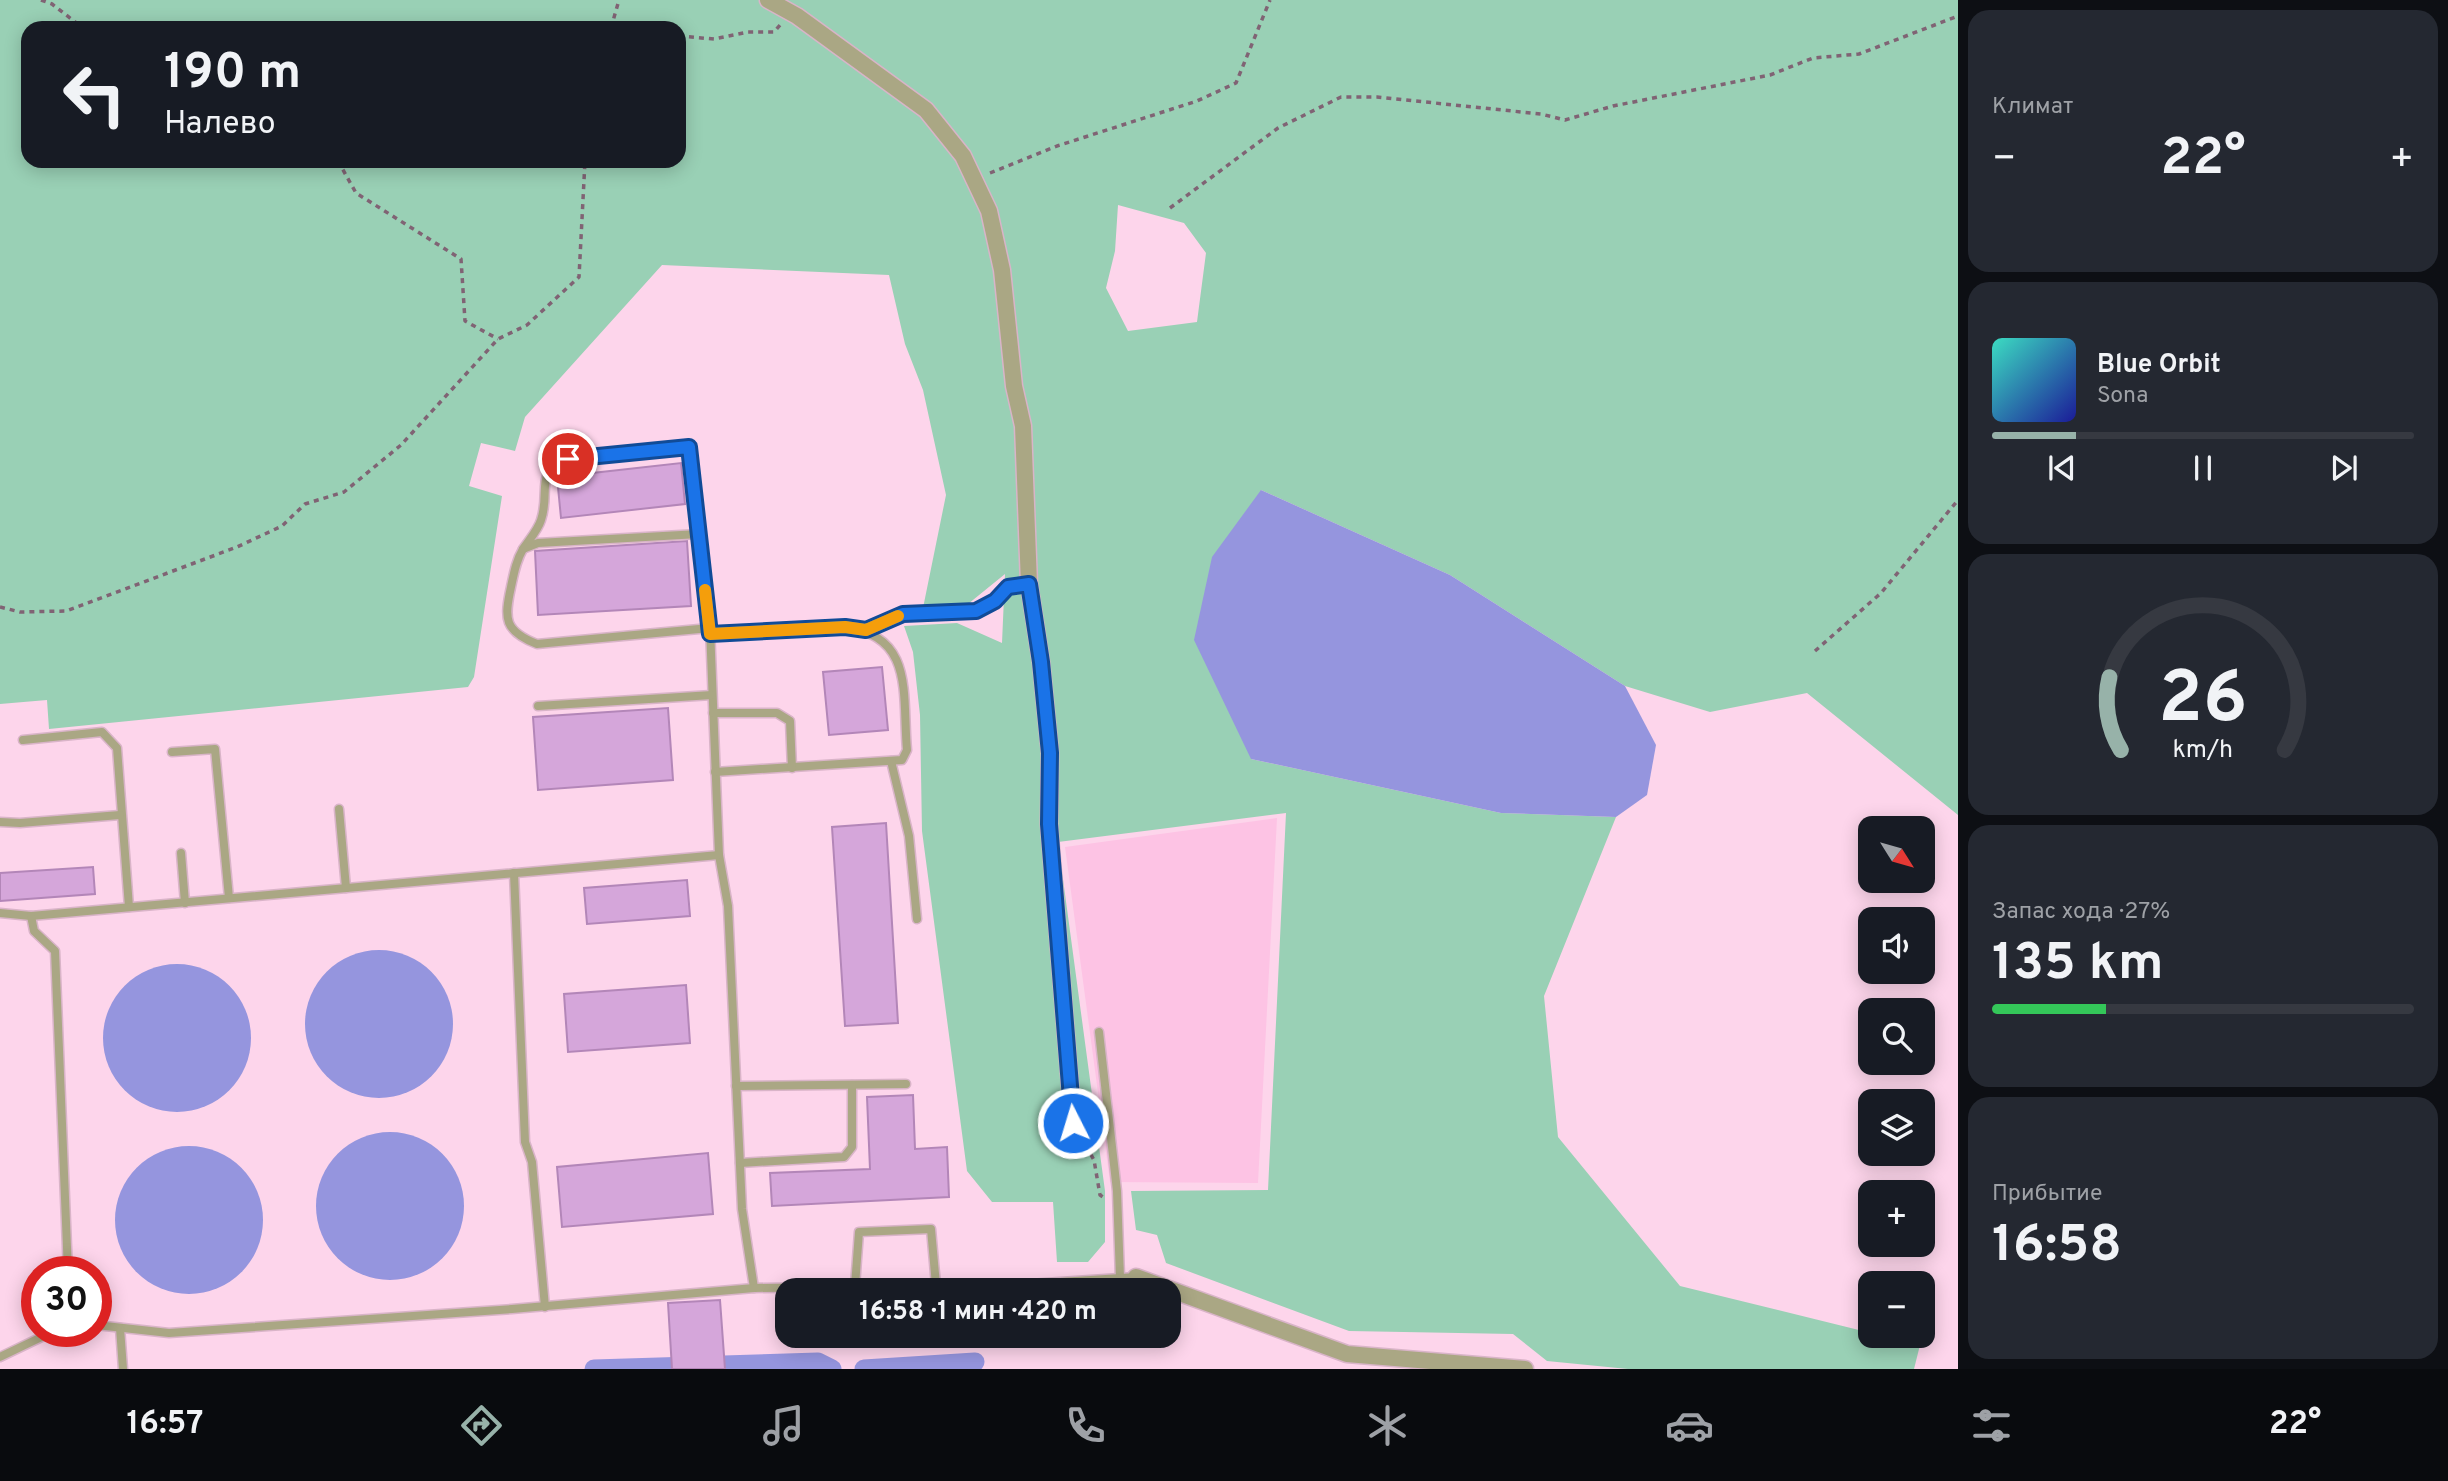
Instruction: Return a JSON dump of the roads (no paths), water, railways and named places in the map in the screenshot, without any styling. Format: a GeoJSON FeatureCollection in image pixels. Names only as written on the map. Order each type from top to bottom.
{"type":"FeatureCollection","features":[{"type":"Feature","properties":{"kind":"street"},"geometry":{"type":"LineString","coordinates":[[768,0],[790,12],[926,110],[963,156],[989,211],[1002,270],[1014,386],[1023,426],[1029,584],[1041,662],[1050,753],[1049,824],[1073,1123]]}},
{"type":"Feature","properties":{"kind":"street"},"geometry":{"type":"LineString","coordinates":[[1181,1293],[1347,1354],[1396,1364],[1525,1369]]}},
{"type":"Feature","properties":{"kind":"lane"},"geometry":{"type":"LineString","coordinates":[[715,772],[902,760],[907,750],[898,658],[882,638],[866,630],[845,627],[710,631],[537,644],[521,638],[511,628],[505,613],[517,560],[540,523],[546,504],[545,479],[554,464],[568,459],[689,447],[710,631],[715,772],[719,855],[728,906],[742,1209],[754,1288]]}},
{"type":"Feature","properties":{"kind":"lane"},"geometry":{"type":"LineString","coordinates":[[523,549],[538,543],[699,534]]}},
{"type":"Feature","properties":{"kind":"lane"},"geometry":{"type":"LineString","coordinates":[[866,630],[903,614],[976,611],[995,601],[1008,587],[1029,584]]}},
{"type":"Feature","properties":{"kind":"lane"},"geometry":{"type":"LineString","coordinates":[[538,706],[712,695]]}},
{"type":"Feature","properties":{"kind":"lane"},"geometry":{"type":"LineString","coordinates":[[713,713],[777,713],[790,720],[792,768]]}},
{"type":"Feature","properties":{"kind":"lane"},"geometry":{"type":"LineString","coordinates":[[23,740],[102,732],[117,748],[129,907]]}},
{"type":"Feature","properties":{"kind":"lane"},"geometry":{"type":"LineString","coordinates":[[172,752],[215,749],[229,898]]}},
{"type":"Feature","properties":{"kind":"lane"},"geometry":{"type":"LineString","coordinates":[[891,761],[909,836],[916,919]]}},
{"type":"Feature","properties":{"kind":"lane"},"geometry":{"type":"LineString","coordinates":[[339,809],[346,888]]}},
{"type":"Feature","properties":{"kind":"lane"},"geometry":{"type":"LineString","coordinates":[[0,822],[20,823],[120,815]]}},
{"type":"Feature","properties":{"kind":"lane"},"geometry":{"type":"LineString","coordinates":[[181,853],[185,903]]}},
{"type":"Feature","properties":{"kind":"lane"},"geometry":{"type":"LineString","coordinates":[[0,914],[31,916],[719,855]]}},
{"type":"Feature","properties":{"kind":"lane"},"geometry":{"type":"LineString","coordinates":[[514,873],[525,1142],[532,1162],[545,1307]]}},
{"type":"Feature","properties":{"kind":"lane"},"geometry":{"type":"LineString","coordinates":[[31,916],[34,931],[55,951],[67,1256]]}},
{"type":"Feature","properties":{"kind":"lane"},"geometry":{"type":"LineString","coordinates":[[1099,1032],[1117,1205],[1128,1278]]}},
{"type":"Feature","properties":{"kind":"lane"},"geometry":{"type":"LineString","coordinates":[[736,1086],[906,1084]]}},
{"type":"Feature","properties":{"kind":"lane"},"geometry":{"type":"LineString","coordinates":[[740,1163],[844,1157],[852,1147],[852,1086]]}},
{"type":"Feature","properties":{"kind":"lane"},"geometry":{"type":"LineString","coordinates":[[856,1278],[859,1232],[931,1229],[935,1278]]}},
{"type":"Feature","properties":{"kind":"lane"},"geometry":{"type":"LineString","coordinates":[[112,1327],[169,1333],[545,1307],[775,1288]]}},
{"type":"Feature","properties":{"kind":"lane"},"geometry":{"type":"LineString","coordinates":[[120,1328],[123,1369]]}},
{"type":"Feature","properties":{"kind":"lane"},"geometry":{"type":"LineString","coordinates":[[0,1357],[21,1347]]}},
{"type":"Feature","properties":{"kind":"water"},"geometry":{"type":"Polygon","coordinates":[[[1261,490],[1450,575],[1625,686],[1656,745],[1647,795],[1616,817],[1501,813],[1251,759],[1194,640],[1212,557],[1261,490]]]}},
{"type":"Feature","properties":{"kind":"water"},"geometry":{"type":"Polygon","coordinates":[[[379,950],[407,956],[420,962],[431,972],[441,983],[447,996],[453,1024],[447,1052],[441,1065],[431,1076],[420,1086],[407,1092],[379,1098],[351,1092],[338,1086],[327,1076],[317,1065],[311,1052],[305,1024],[311,996],[317,983],[327,972],[338,962],[351,956],[379,950]]]}},
{"type":"Feature","properties":{"kind":"water"},"geometry":{"type":"Polygon","coordinates":[[[177,964],[205,970],[218,976],[229,986],[239,997],[245,1010],[251,1038],[245,1066],[239,1079],[229,1090],[218,1100],[205,1106],[177,1112],[149,1106],[136,1100],[125,1090],[115,1079],[109,1066],[103,1038],[109,1010],[115,997],[125,986],[136,976],[149,970],[177,964]]]}},
{"type":"Feature","properties":{"kind":"water"},"geometry":{"type":"Polygon","coordinates":[[[390,1132],[418,1138],[431,1144],[442,1154],[452,1165],[458,1178],[464,1206],[458,1234],[452,1247],[442,1258],[431,1268],[418,1274],[390,1280],[362,1274],[349,1268],[338,1258],[328,1247],[322,1234],[316,1206],[322,1178],[328,1165],[338,1154],[349,1144],[362,1138],[390,1132]]]}},
{"type":"Feature","properties":{"kind":"water"},"geometry":{"type":"Polygon","coordinates":[[[189,1146],[217,1152],[230,1158],[241,1168],[251,1179],[257,1192],[263,1220],[257,1248],[251,1261],[241,1272],[230,1282],[217,1288],[189,1294],[161,1288],[148,1282],[137,1272],[127,1261],[121,1248],[115,1220],[121,1192],[127,1179],[137,1168],[148,1158],[161,1152],[189,1146]]]}},
{"type":"Feature","properties":{"kind":"waterway"},"geometry":{"type":"LineString","coordinates":[[594,1369],[818,1362],[832,1369]]}},
{"type":"Feature","properties":{"kind":"waterway"},"geometry":{"type":"LineString","coordinates":[[864,1369],[975,1362]]}}]}
